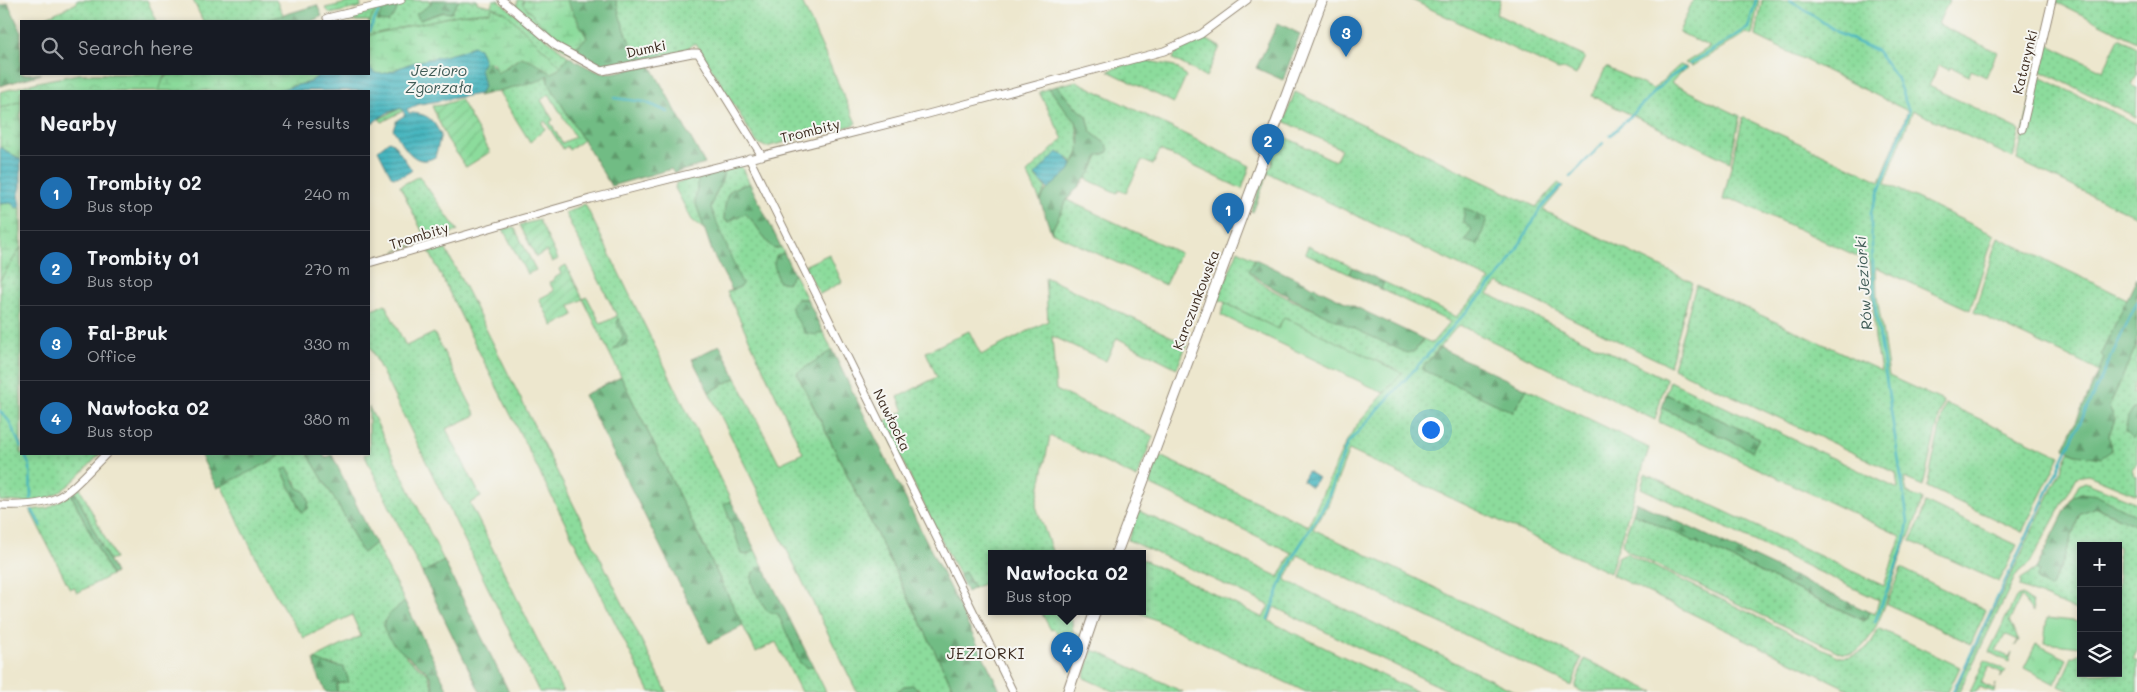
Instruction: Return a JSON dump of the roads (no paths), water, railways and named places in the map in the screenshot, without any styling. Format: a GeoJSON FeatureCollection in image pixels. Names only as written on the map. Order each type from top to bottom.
{"type":"FeatureCollection","features":[{"type":"Feature","properties":{"kind":"street"},"geometry":{"type":"LineString","coordinates":[[327,18],[401,0]]}},
{"type":"Feature","properties":{"kind":"street","name":"Dumki"},"geometry":{"type":"LineString","coordinates":[[502,0],[556,46],[602,72],[692,52],[698,53],[762,156]]}},
{"type":"Feature","properties":{"kind":"street","name":"Trombity"},"geometry":{"type":"LineString","coordinates":[[370,263],[564,206],[935,112],[1164,51],[1201,34],[1247,0]]}},
{"type":"Feature","properties":{"kind":"street","name":"Karczunkowska"},"geometry":{"type":"LineString","coordinates":[[1117,550],[1322,0]]}},
{"type":"Feature","properties":{"kind":"street","name":"Katarynki"},"geometry":{"type":"LineString","coordinates":[[2022,129],[2052,0]]}},
{"type":"Feature","properties":{"kind":"street","name":"Nawłocka"},"geometry":{"type":"LineString","coordinates":[[749,158],[1013,692]]}},
{"type":"Feature","properties":{"kind":"street"},"geometry":{"type":"LineString","coordinates":[[0,505],[28,506],[52,501],[74,486],[105,455]]}},
{"type":"Feature","properties":{"kind":"street"},"geometry":{"type":"LineString","coordinates":[[1068,692],[1094,615]]}},
{"type":"Feature","properties":{"kind":"water","name":"Jezioro Zgorzała"},"geometry":{"type":"Polygon","coordinates":[[[473,46],[479,48],[484,61],[480,68],[484,87],[479,94],[420,104],[407,109],[409,113],[420,114],[429,118],[441,135],[435,157],[428,160],[415,158],[410,154],[393,129],[397,120],[405,115],[401,108],[387,113],[370,124],[370,90],[278,90],[310,82],[319,75],[370,75],[370,68],[375,73],[388,73],[409,64],[465,50],[473,46]]]}},
{"type":"Feature","properties":{"kind":"water"},"geometry":{"type":"Polygon","coordinates":[[[389,141],[393,143],[412,170],[408,173],[391,176],[378,150],[389,141]]]}},
{"type":"Feature","properties":{"kind":"water"},"geometry":{"type":"Polygon","coordinates":[[[0,147],[20,159],[20,207],[16,208],[11,203],[0,204],[0,147]]]}},
{"type":"Feature","properties":{"kind":"water"},"geometry":{"type":"Polygon","coordinates":[[[1057,152],[1066,156],[1072,165],[1069,171],[1048,189],[1035,175],[1057,152]]]}},
{"type":"Feature","properties":{"kind":"water"},"geometry":{"type":"Polygon","coordinates":[[[1307,471],[1318,478],[1311,487],[1302,480],[1307,471]]]}},
{"type":"Feature","properties":{"kind":"waterway"},"geometry":{"type":"LineString","coordinates":[[1690,64],[1748,28],[1756,0]]}},
{"type":"Feature","properties":{"kind":"waterway","name":"Rów Jeziorki"},"geometry":{"type":"LineString","coordinates":[[1790,0],[1842,35],[1877,51],[1896,77],[1909,111],[1871,212],[1875,306],[1908,522],[1905,542],[1875,622]]}},
{"type":"Feature","properties":{"kind":"waterway","name":"Rów Jeziorki"},"geometry":{"type":"LineString","coordinates":[[370,29],[380,9]]}},
{"type":"Feature","properties":{"kind":"waterway"},"geometry":{"type":"LineString","coordinates":[[1610,136],[1668,79],[1684,68]]}},
{"type":"Feature","properties":{"kind":"waterway"},"geometry":{"type":"LineString","coordinates":[[614,98],[645,102],[668,112]]}},
{"type":"Feature","properties":{"kind":"waterway"},"geometry":{"type":"LineString","coordinates":[[1570,177],[1603,143]]}},
{"type":"Feature","properties":{"kind":"waterway"},"geometry":{"type":"LineString","coordinates":[[1268,619],[1282,580],[1297,550],[1326,503],[1347,444],[1506,268],[1540,209],[1561,186]]}},
{"type":"Feature","properties":{"kind":"waterway","name":"Rów Jeziorki"},"geometry":{"type":"LineString","coordinates":[[1953,692],[2137,302]]}},
{"type":"Feature","properties":{"kind":"waterway","name":"Rów Jeziorki"},"geometry":{"type":"LineString","coordinates":[[0,411],[9,421],[20,445]]}},
{"type":"Feature","properties":{"kind":"waterway","name":"Rów Jeziorki"},"geometry":{"type":"LineString","coordinates":[[24,455],[30,466],[31,499]]}},
{"type":"Feature","properties":{"kind":"waterway","name":"Rów Jeziorki"},"geometry":{"type":"LineString","coordinates":[[32,510],[41,526]]}},
{"type":"Feature","properties":{"kind":"place","name":"Fal-Bruk"},"geometry":{"type":"Point","coordinates":[1346,57]}},
{"type":"Feature","properties":{"kind":"place","name":"Trombity 01"},"geometry":{"type":"Point","coordinates":[1268,165]}},
{"type":"Feature","properties":{"kind":"place","name":"Trombity 02"},"geometry":{"type":"Point","coordinates":[1228,234]}},
{"type":"Feature","properties":{"kind":"place","name":"Nawłocka 02"},"geometry":{"type":"Point","coordinates":[1067,673]}},
{"type":"Feature","properties":{"kind":"district","name":"JEZIORKI"},"geometry":{"type":"Point","coordinates":[986,654]}}]}
